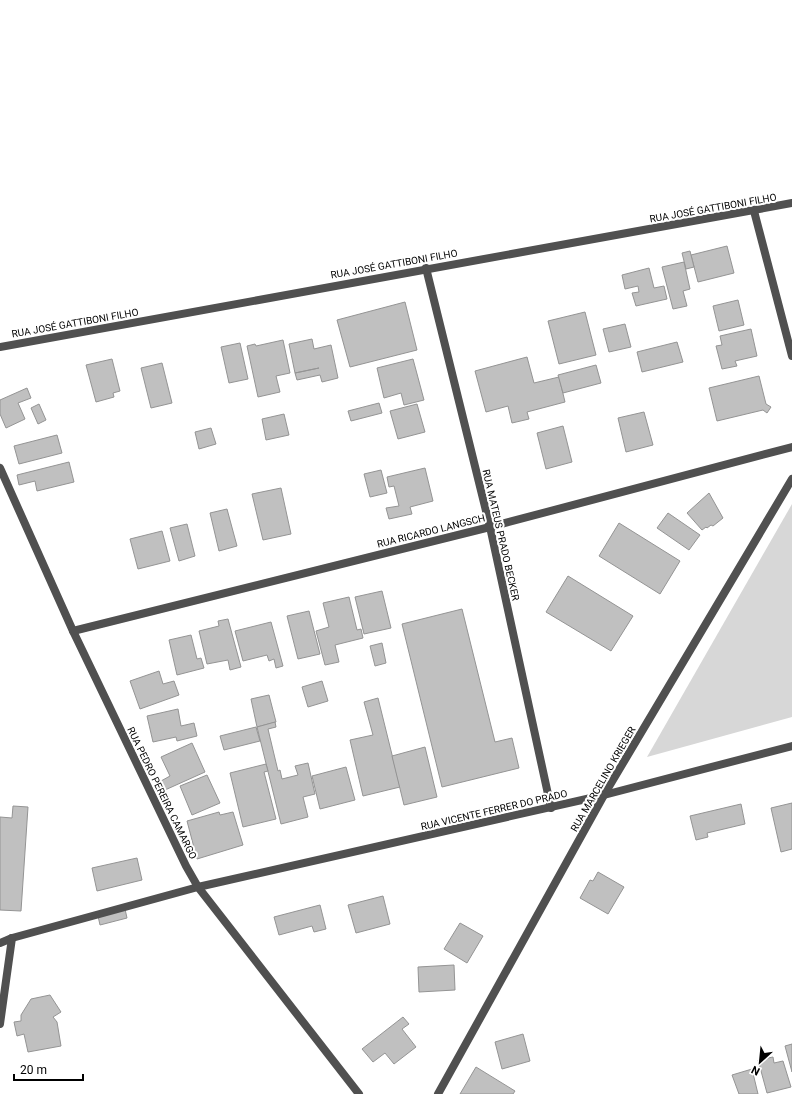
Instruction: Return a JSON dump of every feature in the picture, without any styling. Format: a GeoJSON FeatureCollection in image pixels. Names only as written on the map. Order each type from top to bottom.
{"type":"FeatureCollection","features":[{"type":"Feature","properties":{"kind":"street","name":"RUA JOSÉ GATTIBONI FILHO"},"geometry":{"type":"LineString","coordinates":[[0,347],[426,268],[754,211],[792,203]]}},
{"type":"Feature","properties":{"kind":"street"},"geometry":{"type":"LineString","coordinates":[[754,211],[792,356]]}},
{"type":"Feature","properties":{"kind":"street","name":"RUA MATEUS PRADO BECKER"},"geometry":{"type":"LineString","coordinates":[[426,268],[490,527],[551,808]]}},
{"type":"Feature","properties":{"kind":"street","name":"RUA RICARDO LANGSCH"},"geometry":{"type":"LineString","coordinates":[[74,630],[490,527],[792,447]]}},
{"type":"Feature","properties":{"kind":"street","name":"RUA PEDRO PEREIRA CAMARGO"},"geometry":{"type":"LineString","coordinates":[[0,468],[74,630],[186,866],[198,887],[359,1094]]}},
{"type":"Feature","properties":{"kind":"street","name":"RUA MARCELINO KRIEGER"},"geometry":{"type":"LineString","coordinates":[[438,1094],[604,795],[792,479]]}},
{"type":"Feature","properties":{"kind":"street","name":"RUA VICENTE FERRER DO PRADO"},"geometry":{"type":"LineString","coordinates":[[0,943],[12,938],[198,887],[551,808],[792,746]]}},
{"type":"Feature","properties":{"kind":"street"},"geometry":{"type":"LineString","coordinates":[[0,1024],[12,938]]}},
{"type":"Feature","properties":{"kind":"shaded area"},"geometry":{"type":"Polygon","coordinates":[[[792,504],[792,717],[647,757],[792,504]]]}},
{"type":"Feature","properties":{"kind":"building"},"geometry":{"type":"Polygon","coordinates":[[[727,246],[734,273],[698,282],[691,255],[727,246]]]}},
{"type":"Feature","properties":{"kind":"building"},"geometry":{"type":"Polygon","coordinates":[[[690,251],[694,267],[686,269],[682,253],[690,251]]]}},
{"type":"Feature","properties":{"kind":"building"},"geometry":{"type":"Polygon","coordinates":[[[684,262],[690,289],[683,291],[687,306],[673,309],[662,267],[684,262]]]}},
{"type":"Feature","properties":{"kind":"building"},"geometry":{"type":"Polygon","coordinates":[[[649,268],[654,288],[664,286],[667,299],[636,306],[632,293],[639,292],[638,286],[625,289],[622,275],[649,268]]]}},
{"type":"Feature","properties":{"kind":"building"},"geometry":{"type":"Polygon","coordinates":[[[738,300],[744,325],[719,331],[713,306],[738,300]]]}},
{"type":"Feature","properties":{"kind":"building"},"geometry":{"type":"Polygon","coordinates":[[[405,302],[417,350],[350,367],[337,320],[405,302]]]}},
{"type":"Feature","properties":{"kind":"building"},"geometry":{"type":"Polygon","coordinates":[[[585,312],[596,355],[559,364],[548,321],[585,312]]]}},
{"type":"Feature","properties":{"kind":"building"},"geometry":{"type":"Polygon","coordinates":[[[625,324],[631,347],[609,352],[603,329],[625,324]]]}},
{"type":"Feature","properties":{"kind":"building"},"geometry":{"type":"Polygon","coordinates":[[[751,329],[757,356],[735,361],[737,366],[722,369],[716,346],[722,345],[720,336],[751,329]]]}},
{"type":"Feature","properties":{"kind":"building"},"geometry":{"type":"Polygon","coordinates":[[[312,339],[314,349],[331,345],[338,378],[322,382],[320,375],[297,380],[289,344],[312,339]]]}},
{"type":"Feature","properties":{"kind":"building"},"geometry":{"type":"Polygon","coordinates":[[[283,340],[290,373],[276,376],[280,392],[258,397],[247,346],[255,344],[256,346],[283,340]]]}},
{"type":"Feature","properties":{"kind":"building"},"geometry":{"type":"Polygon","coordinates":[[[677,342],[683,362],[642,372],[637,352],[677,342]]]}},
{"type":"Feature","properties":{"kind":"building"},"geometry":{"type":"Polygon","coordinates":[[[240,343],[248,379],[229,383],[221,347],[240,343]]]}},
{"type":"Feature","properties":{"kind":"building"},"geometry":{"type":"Polygon","coordinates":[[[527,357],[534,383],[559,377],[565,402],[527,412],[529,419],[512,423],[508,406],[486,412],[475,371],[527,357]]]}},
{"type":"Feature","properties":{"kind":"building"},"geometry":{"type":"Polygon","coordinates":[[[112,359],[120,391],[113,393],[114,397],[96,402],[86,365],[112,359]]]}},
{"type":"Feature","properties":{"kind":"building"},"geometry":{"type":"Polygon","coordinates":[[[413,359],[424,400],[404,405],[401,393],[384,398],[377,368],[413,359]]]}},
{"type":"Feature","properties":{"kind":"building"},"geometry":{"type":"Polygon","coordinates":[[[162,363],[172,403],[151,408],[141,368],[162,363]]]}},
{"type":"Feature","properties":{"kind":"building"},"geometry":{"type":"Polygon","coordinates":[[[596,365],[601,383],[563,393],[558,375],[596,365]]]}},
{"type":"Feature","properties":{"kind":"building"},"geometry":{"type":"Polygon","coordinates":[[[759,376],[766,404],[771,407],[767,413],[763,410],[717,421],[709,388],[759,376]]]}},
{"type":"Feature","properties":{"kind":"building"},"geometry":{"type":"Polygon","coordinates":[[[27,388],[31,398],[18,403],[25,419],[6,428],[0,414],[0,400],[27,388]]]}},
{"type":"Feature","properties":{"kind":"building"},"geometry":{"type":"Polygon","coordinates":[[[379,403],[382,413],[351,421],[348,411],[379,403]]]}},
{"type":"Feature","properties":{"kind":"building"},"geometry":{"type":"Polygon","coordinates":[[[39,404],[46,420],[38,424],[31,408],[39,404]]]}},
{"type":"Feature","properties":{"kind":"building"},"geometry":{"type":"Polygon","coordinates":[[[417,404],[425,432],[398,439],[390,411],[417,404]]]}},
{"type":"Feature","properties":{"kind":"building"},"geometry":{"type":"Polygon","coordinates":[[[644,412],[653,445],[626,452],[618,418],[644,412]]]}},
{"type":"Feature","properties":{"kind":"building"},"geometry":{"type":"Polygon","coordinates":[[[284,414],[289,435],[266,440],[262,419],[284,414]]]}},
{"type":"Feature","properties":{"kind":"building"},"geometry":{"type":"Polygon","coordinates":[[[563,426],[572,462],[546,469],[537,433],[563,426]]]}},
{"type":"Feature","properties":{"kind":"building"},"geometry":{"type":"Polygon","coordinates":[[[211,428],[216,444],[199,449],[195,432],[211,428]]]}},
{"type":"Feature","properties":{"kind":"building"},"geometry":{"type":"Polygon","coordinates":[[[57,435],[62,453],[19,464],[14,446],[57,435]]]}},
{"type":"Feature","properties":{"kind":"building"},"geometry":{"type":"Polygon","coordinates":[[[69,462],[74,482],[37,491],[35,481],[19,485],[17,475],[69,462]]]}},
{"type":"Feature","properties":{"kind":"building"},"geometry":{"type":"Polygon","coordinates":[[[425,468],[433,501],[410,507],[412,514],[389,519],[386,508],[399,506],[394,486],[389,487],[387,477],[425,468]]]}},
{"type":"Feature","properties":{"kind":"building"},"geometry":{"type":"Polygon","coordinates":[[[381,470],[387,493],[370,497],[364,474],[381,470]]]}},
{"type":"Feature","properties":{"kind":"building"},"geometry":{"type":"Polygon","coordinates":[[[281,488],[291,534],[263,540],[252,494],[281,488]]]}},
{"type":"Feature","properties":{"kind":"building"},"geometry":{"type":"Polygon","coordinates":[[[709,493],[723,518],[713,526],[711,525],[702,530],[687,513],[709,493]]]}},
{"type":"Feature","properties":{"kind":"building"},"geometry":{"type":"Polygon","coordinates":[[[227,509],[237,546],[219,551],[210,513],[227,509]]]}},
{"type":"Feature","properties":{"kind":"building"},"geometry":{"type":"Polygon","coordinates":[[[668,513],[700,535],[689,550],[657,528],[668,513]]]}},
{"type":"Feature","properties":{"kind":"building"},"geometry":{"type":"Polygon","coordinates":[[[619,523],[680,561],[660,594],[599,556],[619,523]]]}},
{"type":"Feature","properties":{"kind":"building"},"geometry":{"type":"Polygon","coordinates":[[[187,524],[195,556],[179,561],[170,528],[187,524]]]}},
{"type":"Feature","properties":{"kind":"building"},"geometry":{"type":"Polygon","coordinates":[[[162,531],[170,561],[138,569],[130,539],[162,531]]]}},
{"type":"Feature","properties":{"kind":"building"},"geometry":{"type":"Polygon","coordinates":[[[568,576],[633,616],[611,651],[546,612],[568,576]]]}},
{"type":"Feature","properties":{"kind":"building"},"geometry":{"type":"Polygon","coordinates":[[[382,591],[391,628],[364,634],[355,597],[382,591]]]}},
{"type":"Feature","properties":{"kind":"building"},"geometry":{"type":"Polygon","coordinates":[[[349,597],[357,630],[361,629],[363,638],[335,645],[339,662],[325,665],[316,631],[329,627],[323,603],[349,597]]]}},
{"type":"Feature","properties":{"kind":"building"},"geometry":{"type":"Polygon","coordinates":[[[462,609],[495,742],[512,738],[519,768],[442,787],[402,624],[462,609]]]}},
{"type":"Feature","properties":{"kind":"building"},"geometry":{"type":"Polygon","coordinates":[[[309,611],[320,654],[298,659],[287,616],[309,611]]]}},
{"type":"Feature","properties":{"kind":"building"},"geometry":{"type":"Polygon","coordinates":[[[228,619],[241,667],[230,670],[228,660],[207,664],[199,631],[219,626],[218,621],[228,619]]]}},
{"type":"Feature","properties":{"kind":"building"},"geometry":{"type":"Polygon","coordinates":[[[271,622],[283,666],[276,668],[274,659],[269,661],[267,655],[243,661],[235,631],[271,622]]]}},
{"type":"Feature","properties":{"kind":"building"},"geometry":{"type":"Polygon","coordinates":[[[191,635],[197,659],[201,658],[204,668],[177,675],[169,640],[191,635]]]}},
{"type":"Feature","properties":{"kind":"building"},"geometry":{"type":"Polygon","coordinates":[[[382,643],[386,663],[375,666],[370,646],[382,643]]]}},
{"type":"Feature","properties":{"kind":"building"},"geometry":{"type":"Polygon","coordinates":[[[159,671],[163,684],[174,681],[179,695],[140,709],[130,681],[159,671]]]}},
{"type":"Feature","properties":{"kind":"building"},"geometry":{"type":"Polygon","coordinates":[[[322,681],[328,701],[308,707],[302,687],[322,681]]]}},
{"type":"Feature","properties":{"kind":"building"},"geometry":{"type":"Polygon","coordinates":[[[269,695],[276,722],[257,727],[251,699],[269,695]]]}},
{"type":"Feature","properties":{"kind":"building"},"geometry":{"type":"Polygon","coordinates":[[[378,698],[400,787],[363,796],[350,740],[373,735],[364,702],[378,698]]]}},
{"type":"Feature","properties":{"kind":"building"},"geometry":{"type":"Polygon","coordinates":[[[178,709],[181,726],[194,723],[197,736],[177,741],[176,737],[153,742],[147,716],[178,709]]]}},
{"type":"Feature","properties":{"kind":"building"},"geometry":{"type":"Polygon","coordinates":[[[275,722],[276,727],[268,729],[278,771],[280,770],[282,779],[298,775],[295,766],[308,763],[315,794],[303,797],[308,817],[281,824],[257,727],[275,722]]]}},
{"type":"Feature","properties":{"kind":"building"},"geometry":{"type":"Polygon","coordinates":[[[256,727],[260,741],[224,750],[220,736],[256,727]]]}},
{"type":"Feature","properties":{"kind":"building"},"geometry":{"type":"Polygon","coordinates":[[[192,743],[205,772],[165,790],[161,781],[170,776],[161,757],[192,743]]]}},
{"type":"Feature","properties":{"kind":"building"},"geometry":{"type":"Polygon","coordinates":[[[425,747],[437,797],[404,805],[392,756],[425,747]]]}},
{"type":"Feature","properties":{"kind":"building"},"geometry":{"type":"Polygon","coordinates":[[[266,764],[268,771],[264,772],[276,819],[243,827],[230,773],[266,764]]]}},
{"type":"Feature","properties":{"kind":"building"},"geometry":{"type":"Polygon","coordinates":[[[346,767],[355,800],[320,809],[312,776],[346,767]]]}},
{"type":"Feature","properties":{"kind":"building"},"geometry":{"type":"Polygon","coordinates":[[[207,775],[220,803],[192,815],[180,786],[207,775]]]}},
{"type":"Feature","properties":{"kind":"building"},"geometry":{"type":"Polygon","coordinates":[[[792,803],[792,849],[781,852],[771,808],[792,803]]]}},
{"type":"Feature","properties":{"kind":"building"},"geometry":{"type":"Polygon","coordinates":[[[741,804],[745,824],[707,833],[708,837],[696,840],[690,816],[741,804]]]}},
{"type":"Feature","properties":{"kind":"building"},"geometry":{"type":"Polygon","coordinates":[[[13,806],[28,807],[21,911],[0,910],[0,817],[12,818],[13,806]]]}},
{"type":"Feature","properties":{"kind":"building"},"geometry":{"type":"Polygon","coordinates":[[[219,812],[220,815],[233,812],[243,845],[197,859],[187,821],[219,812]]]}},
{"type":"Feature","properties":{"kind":"building"},"geometry":{"type":"Polygon","coordinates":[[[137,858],[142,880],[97,891],[92,868],[137,858]]]}},
{"type":"Feature","properties":{"kind":"building"},"geometry":{"type":"Polygon","coordinates":[[[598,872],[624,887],[608,914],[580,898],[590,880],[593,881],[598,872]]]}},
{"type":"Feature","properties":{"kind":"building"},"geometry":{"type":"Polygon","coordinates":[[[383,896],[390,924],[356,933],[348,905],[383,896]]]}},
{"type":"Feature","properties":{"kind":"building"},"geometry":{"type":"Polygon","coordinates":[[[320,905],[326,929],[314,932],[312,926],[279,935],[274,917],[320,905]]]}},
{"type":"Feature","properties":{"kind":"building"},"geometry":{"type":"Polygon","coordinates":[[[125,909],[127,918],[100,925],[98,916],[125,909]]]}},
{"type":"Feature","properties":{"kind":"building"},"geometry":{"type":"Polygon","coordinates":[[[460,923],[483,936],[467,963],[444,949],[460,923]]]}},
{"type":"Feature","properties":{"kind":"building"},"geometry":{"type":"Polygon","coordinates":[[[454,965],[455,990],[419,992],[418,967],[454,965]]]}},
{"type":"Feature","properties":{"kind":"building"},"geometry":{"type":"Polygon","coordinates":[[[50,995],[61,1012],[53,1017],[57,1022],[61,1046],[28,1052],[24,1034],[17,1036],[14,1022],[21,1021],[21,1015],[31,999],[50,995]]]}},
{"type":"Feature","properties":{"kind":"building"},"geometry":{"type":"Polygon","coordinates":[[[403,1017],[409,1024],[402,1029],[416,1047],[394,1064],[385,1053],[373,1062],[362,1049],[403,1017]]]}},
{"type":"Feature","properties":{"kind":"building"},"geometry":{"type":"Polygon","coordinates":[[[523,1034],[530,1061],[502,1069],[495,1042],[523,1034]]]}},
{"type":"Feature","properties":{"kind":"building"},"geometry":{"type":"Polygon","coordinates":[[[792,1044],[792,1072],[785,1046],[792,1044]]]}},
{"type":"Feature","properties":{"kind":"building"},"geometry":{"type":"Polygon","coordinates":[[[773,1057],[774,1063],[783,1061],[791,1087],[767,1093],[758,1060],[773,1057]]]}},
{"type":"Feature","properties":{"kind":"building"},"geometry":{"type":"Polygon","coordinates":[[[476,1067],[515,1091],[513,1094],[460,1094],[476,1067]]]}},
{"type":"Feature","properties":{"kind":"building"},"geometry":{"type":"Polygon","coordinates":[[[752,1069],[758,1094],[739,1094],[732,1075],[752,1069]]]}}]}
